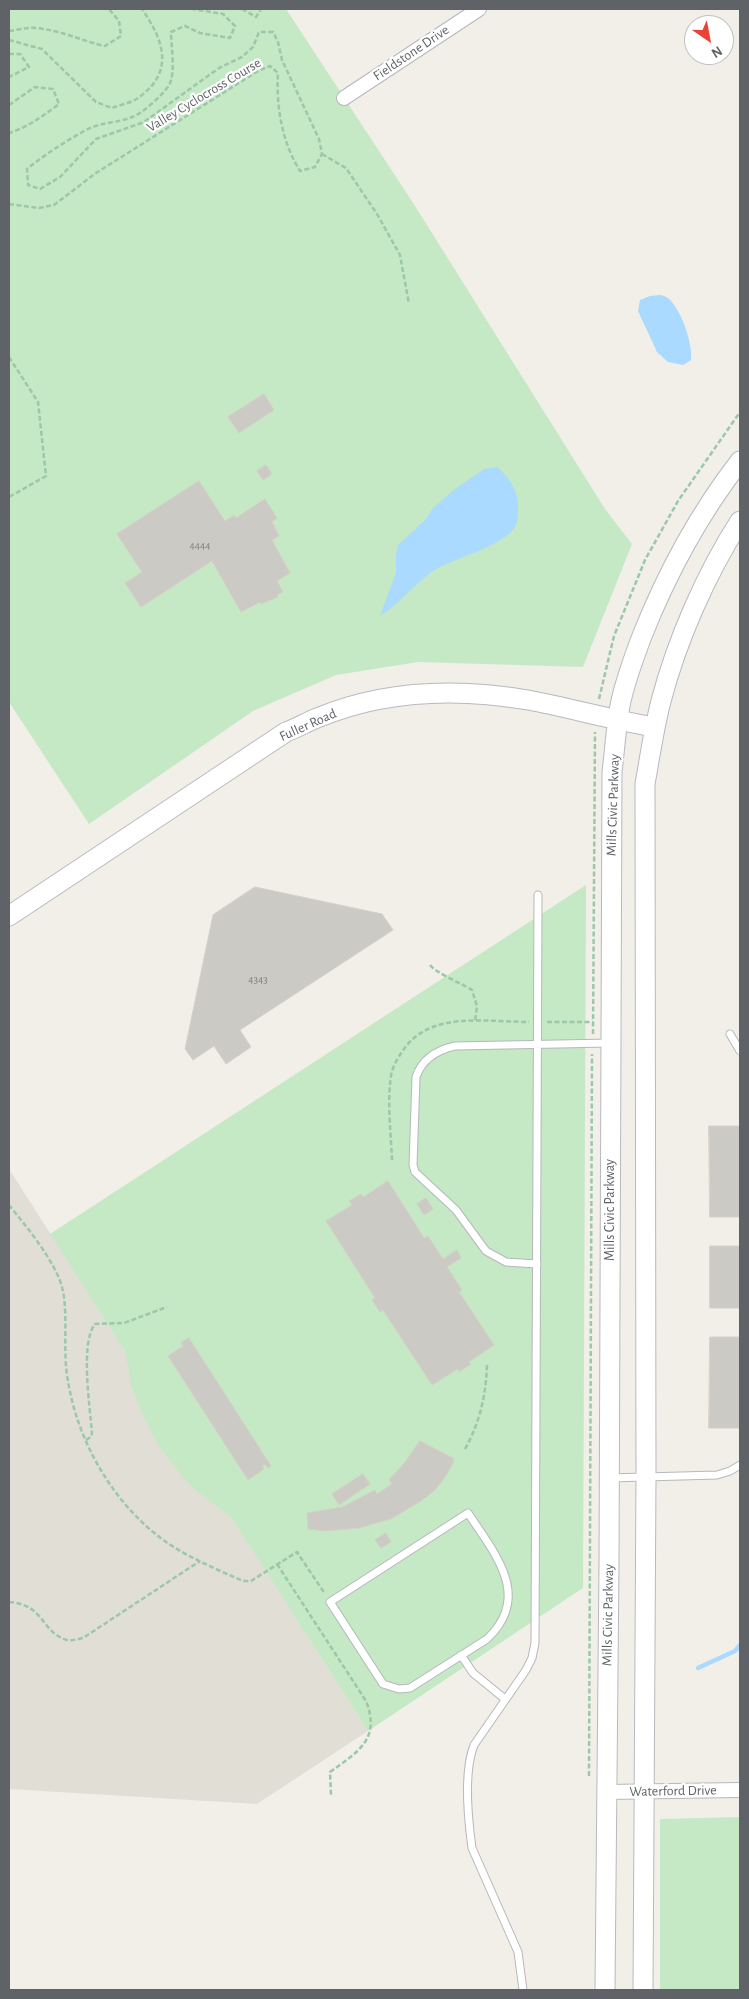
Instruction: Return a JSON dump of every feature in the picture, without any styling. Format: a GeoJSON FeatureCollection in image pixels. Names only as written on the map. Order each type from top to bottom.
{"type":"FeatureCollection","features":[{"type":"Feature","properties":{"kind":"main road","name":"Mills Civic Parkway"},"geometry":{"type":"LineString","coordinates":[[604,1990],[609,1478],[602,1043],[612,772],[621,700],[653,608],[700,517],[740,461]]}},
{"type":"Feature","properties":{"kind":"main road"},"geometry":{"type":"LineString","coordinates":[[642,1990],[646,1476],[644,784],[661,701],[674,661],[707,576],[740,521]]}},
{"type":"Feature","properties":{"kind":"main road","name":"Fuller Road"},"geometry":{"type":"LineString","coordinates":[[9,916],[286,732],[318,717],[358,704],[411,694],[454,692],[528,700],[618,721],[655,727]]}},
{"type":"Feature","properties":{"kind":"street","name":"Fieldstone Drive"},"geometry":{"type":"LineString","coordinates":[[344,98],[478,9]]}},
{"type":"Feature","properties":{"kind":"street","name":"Waterford Drive"},"geometry":{"type":"LineString","coordinates":[[606,1792],[740,1790]]}},
{"type":"Feature","properties":{"kind":"lane"},"geometry":{"type":"LineString","coordinates":[[523,1990],[518,1952],[472,1848],[469,1830],[468,1793],[470,1755],[478,1737],[526,1670],[532,1658],[535,1643],[538,895]]}},
{"type":"Feature","properties":{"kind":"lane"},"geometry":{"type":"LineString","coordinates":[[730,1034],[740,1051]]}},
{"type":"Feature","properties":{"kind":"lane"},"geometry":{"type":"LineString","coordinates":[[537,1264],[506,1262],[486,1251],[456,1210],[415,1172],[413,1164],[416,1077],[419,1069],[429,1058],[441,1049],[455,1046],[602,1043]]}},
{"type":"Feature","properties":{"kind":"lane"},"geometry":{"type":"LineString","coordinates":[[609,1478],[716,1475],[730,1472],[740,1465]]}},
{"type":"Feature","properties":{"kind":"lane"},"geometry":{"type":"LineString","coordinates":[[468,1513],[504,1569],[508,1598],[507,1607],[493,1633],[410,1688],[399,1689],[383,1684],[330,1602],[468,1513]]}},
{"type":"Feature","properties":{"kind":"lane"},"geometry":{"type":"LineString","coordinates":[[462,1655],[473,1673],[505,1699]]}},
{"type":"Feature","properties":{"kind":"path"},"geometry":{"type":"LineString","coordinates":[[9,31],[34,27],[60,32],[84,42],[105,46],[121,36],[119,21],[109,9]]}},
{"type":"Feature","properties":{"kind":"path"},"geometry":{"type":"LineString","coordinates":[[9,40],[42,49],[96,102],[112,108],[137,98],[159,77],[162,52],[154,26],[142,9]]}},
{"type":"Feature","properties":{"kind":"path","name":"Valley Cyclocross Course"},"geometry":{"type":"LineString","coordinates":[[9,204],[39,208],[54,205],[96,173],[258,71],[270,66],[278,73],[277,90],[283,134],[290,154],[300,171],[315,168],[322,154],[319,139],[282,60],[278,42],[272,32],[259,32],[253,47],[242,57],[219,68],[144,122],[96,138],[60,177],[40,189],[28,185],[27,168],[43,156],[90,128],[133,117],[157,98],[170,84],[174,67],[170,48],[172,32],[185,26],[200,33],[230,38],[235,26],[223,14],[193,9]]}},
{"type":"Feature","properties":{"kind":"path"},"geometry":{"type":"LineString","coordinates":[[242,9],[256,17],[261,9]]}},
{"type":"Feature","properties":{"kind":"path"},"geometry":{"type":"LineString","coordinates":[[9,54],[20,54],[29,67],[9,77]]}},
{"type":"Feature","properties":{"kind":"path"},"geometry":{"type":"LineString","coordinates":[[9,105],[35,87],[53,89],[59,104],[42,117],[19,130],[9,133]]}},
{"type":"Feature","properties":{"kind":"path"},"geometry":{"type":"LineString","coordinates":[[322,154],[346,168],[377,214],[400,255],[409,304]]}},
{"type":"Feature","properties":{"kind":"path"},"geometry":{"type":"LineString","coordinates":[[9,357],[38,402],[46,476],[9,497]]}},
{"type":"Feature","properties":{"kind":"path"},"geometry":{"type":"LineString","coordinates":[[600,696],[614,636],[645,560],[678,501],[740,412]]}},
{"type":"Feature","properties":{"kind":"path"},"geometry":{"type":"LineString","coordinates":[[589,1782],[602,1043],[595,736]]}},
{"type":"Feature","properties":{"kind":"path"},"geometry":{"type":"LineString","coordinates":[[430,965],[434,971],[472,990],[477,1006],[475,1022]]}},
{"type":"Feature","properties":{"kind":"path"},"geometry":{"type":"LineString","coordinates":[[9,1205],[56,1271],[62,1287],[64,1301],[65,1359],[73,1408],[99,1467],[117,1493],[139,1518],[168,1543],[200,1561],[243,1581],[251,1581],[297,1552],[330,1602]]}},
{"type":"Feature","properties":{"kind":"path"},"geometry":{"type":"LineString","coordinates":[[86,1440],[91,1437],[92,1433],[87,1348],[90,1331],[95,1324],[124,1323],[167,1307]]}},
{"type":"Feature","properties":{"kind":"path"},"geometry":{"type":"LineString","coordinates":[[465,1449],[474,1433],[480,1414],[487,1365]]}},
{"type":"Feature","properties":{"kind":"path"},"geometry":{"type":"LineString","coordinates":[[9,1602],[22,1603],[31,1607],[48,1626],[63,1638],[68,1640],[82,1638],[200,1561]]}},
{"type":"Feature","properties":{"kind":"path"},"geometry":{"type":"LineString","coordinates":[[277,1564],[366,1701],[371,1714],[371,1726],[367,1740],[359,1751],[330,1772],[331,1795]]}},
{"type":"Feature","properties":{"kind":"shaded area"},"geometry":{"type":"Polygon","coordinates":[[[9,1169],[368,1731],[257,1804],[9,1789],[9,1169]]]}},
{"type":"Feature","properties":{"kind":"green space"},"geometry":{"type":"Polygon","coordinates":[[[9,9],[286,9],[415,206],[605,509],[632,544],[583,667],[418,662],[336,675],[253,711],[89,824],[9,702],[9,9]]]}},
{"type":"Feature","properties":{"kind":"green space"},"geometry":{"type":"Polygon","coordinates":[[[586,885],[583,1588],[368,1731],[231,1517],[197,1491],[183,1477],[158,1445],[139,1407],[132,1387],[125,1351],[50,1234],[586,885]]]}},
{"type":"Feature","properties":{"kind":"green space"},"geometry":{"type":"Polygon","coordinates":[[[740,1817],[740,1990],[660,1990],[660,1819],[740,1817]]]}},
{"type":"Feature","properties":{"kind":"water"},"geometry":{"type":"Polygon","coordinates":[[[661,295],[669,299],[675,306],[686,329],[691,360],[683,365],[668,362],[657,352],[638,311],[640,300],[650,296],[661,295]]]}},
{"type":"Feature","properties":{"kind":"water"},"geometry":{"type":"Polygon","coordinates":[[[497,467],[512,484],[518,500],[517,523],[510,533],[490,546],[450,562],[430,573],[380,616],[396,573],[398,545],[425,520],[434,507],[455,489],[484,469],[497,467]]]}},
{"type":"Feature","properties":{"kind":"building"},"geometry":{"type":"Polygon","coordinates":[[[264,394],[274,410],[239,433],[228,417],[264,394]]]}},
{"type":"Feature","properties":{"kind":"building"},"geometry":{"type":"Polygon","coordinates":[[[266,465],[272,474],[263,480],[257,471],[266,465]]]}},
{"type":"Feature","properties":{"kind":"building"},"geometry":{"type":"Polygon","coordinates":[[[199,481],[225,521],[234,515],[236,518],[265,499],[277,518],[272,522],[279,536],[272,540],[290,573],[277,581],[283,592],[277,595],[278,597],[261,604],[260,602],[241,612],[212,561],[141,607],[125,583],[142,572],[117,534],[199,481]]]}},
{"type":"Feature","properties":{"kind":"building"},"geometry":{"type":"Polygon","coordinates":[[[255,887],[382,914],[393,930],[240,1030],[251,1047],[226,1064],[214,1046],[193,1060],[185,1049],[213,915],[255,887]]]}},
{"type":"Feature","properties":{"kind":"building"},"geometry":{"type":"Polygon","coordinates":[[[709,1126],[740,1126],[740,1217],[710,1217],[709,1126]]]}},
{"type":"Feature","properties":{"kind":"building"},"geometry":{"type":"Polygon","coordinates":[[[388,1181],[424,1238],[428,1236],[443,1259],[457,1250],[461,1258],[447,1267],[462,1290],[459,1292],[494,1345],[469,1362],[471,1364],[459,1372],[458,1369],[432,1385],[383,1310],[380,1312],[372,1300],[375,1298],[326,1221],[352,1205],[349,1201],[361,1194],[363,1197],[388,1181]]]}},
{"type":"Feature","properties":{"kind":"building"},"geometry":{"type":"Polygon","coordinates":[[[426,1198],[433,1209],[424,1215],[417,1204],[426,1198]]]}},
{"type":"Feature","properties":{"kind":"building"},"geometry":{"type":"Polygon","coordinates":[[[710,1246],[740,1246],[740,1308],[710,1308],[710,1246]]]}},
{"type":"Feature","properties":{"kind":"building"},"geometry":{"type":"Polygon","coordinates":[[[710,1337],[740,1337],[740,1428],[709,1428],[710,1337]]]}},
{"type":"Feature","properties":{"kind":"building"},"geometry":{"type":"Polygon","coordinates":[[[189,1338],[271,1466],[268,1468],[265,1464],[262,1466],[264,1469],[248,1480],[168,1356],[183,1346],[181,1343],[189,1338]]]}},
{"type":"Feature","properties":{"kind":"building"},"geometry":{"type":"Polygon","coordinates":[[[420,1441],[453,1458],[454,1461],[446,1476],[435,1490],[421,1501],[391,1519],[359,1528],[325,1531],[308,1529],[307,1513],[342,1507],[375,1490],[377,1494],[392,1484],[389,1480],[420,1441]]]}},
{"type":"Feature","properties":{"kind":"building"},"geometry":{"type":"Polygon","coordinates":[[[363,1474],[370,1484],[339,1505],[332,1494],[363,1474]]]}},
{"type":"Feature","properties":{"kind":"building"},"geometry":{"type":"Polygon","coordinates":[[[386,1533],[391,1542],[381,1548],[375,1540],[386,1533]]]}},
{"type":"Feature","properties":{"kind":"waterway"},"geometry":{"type":"LineString","coordinates":[[698,1668],[735,1651],[740,1645]]}}]}
